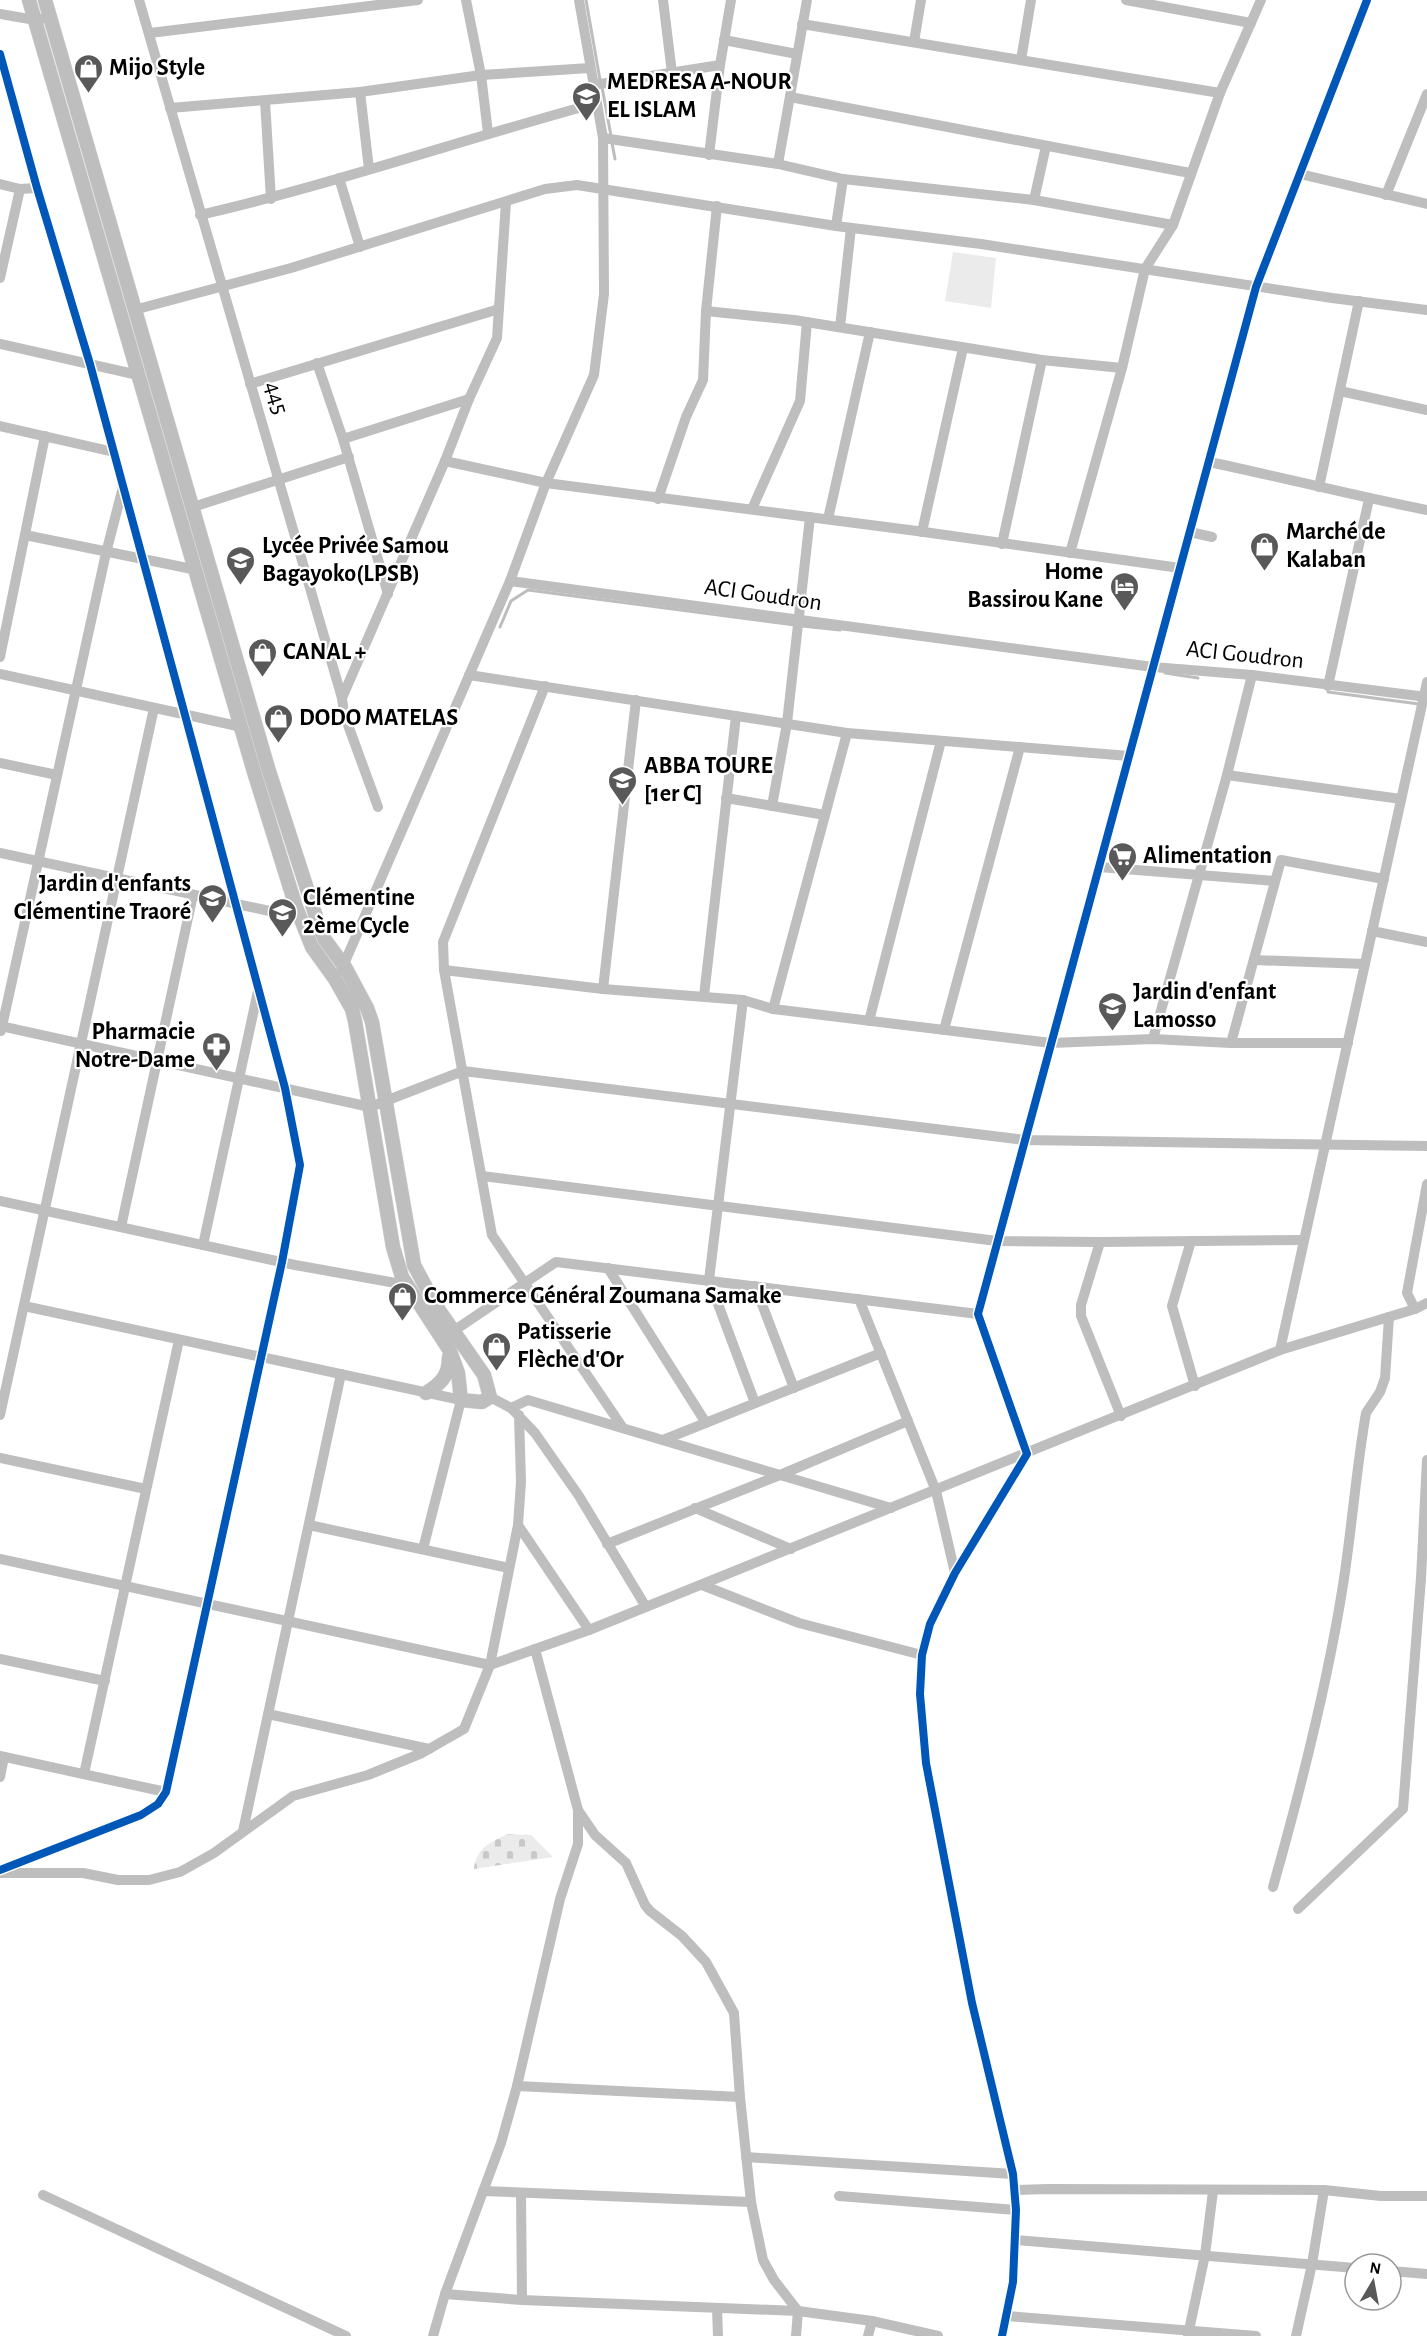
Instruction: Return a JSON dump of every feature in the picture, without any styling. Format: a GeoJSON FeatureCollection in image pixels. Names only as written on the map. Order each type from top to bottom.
{"type":"FeatureCollection","features":[{"type":"Feature","properties":{"kind":"main road"},"geometry":{"type":"LineString","coordinates":[[29,0],[296,907],[312,947],[335,979],[356,1021],[393,1247],[402,1277],[450,1352],[458,1373],[461,1400],[482,1402],[490,1397],[484,1375],[452,1332],[414,1265],[386,1101],[367,1008],[345,967],[325,940],[313,912],[268,768],[45,0]]}},
{"type":"Feature","properties":{"kind":"main road"},"geometry":{"type":"LineString","coordinates":[[426,1393],[444,1379],[449,1370],[450,1352]]}},
{"type":"Feature","properties":{"kind":"street","name":"445"},"geometry":{"type":"LineString","coordinates":[[139,0],[342,698],[344,714],[378,807]]}},
{"type":"Feature","properties":{"kind":"street"},"geometry":{"type":"LineString","coordinates":[[150,33],[418,0]]}},
{"type":"Feature","properties":{"kind":"street"},"geometry":{"type":"LineString","coordinates":[[466,0],[481,75],[488,133]]}},
{"type":"Feature","properties":{"kind":"street"},"geometry":{"type":"LineString","coordinates":[[335,979],[345,967],[510,581],[546,483],[594,375],[604,294],[603,138],[579,0]]}},
{"type":"Feature","properties":{"kind":"street"},"geometry":{"type":"LineString","coordinates":[[663,0],[672,73]]}},
{"type":"Feature","properties":{"kind":"street"},"geometry":{"type":"LineString","coordinates":[[708,155],[731,0]]}},
{"type":"Feature","properties":{"kind":"street"},"geometry":{"type":"LineString","coordinates":[[778,164],[807,0]]}},
{"type":"Feature","properties":{"kind":"street"},"geometry":{"type":"LineString","coordinates":[[914,42],[921,0]]}},
{"type":"Feature","properties":{"kind":"street"},"geometry":{"type":"LineString","coordinates":[[1021,60],[1031,0]]}},
{"type":"Feature","properties":{"kind":"street"},"geometry":{"type":"LineString","coordinates":[[1126,0],[1251,23]]}},
{"type":"Feature","properties":{"kind":"street"},"geometry":{"type":"LineString","coordinates":[[1070,553],[1122,368],[1145,269],[1173,225],[1220,93],[1261,0]]}},
{"type":"Feature","properties":{"kind":"street"},"geometry":{"type":"LineString","coordinates":[[1027,1454],[978,1314],[1256,286],[1367,0]]}},
{"type":"Feature","properties":{"kind":"street"},"geometry":{"type":"LineString","coordinates":[[0,14],[35,20],[50,17]]}},
{"type":"Feature","properties":{"kind":"street"},"geometry":{"type":"LineString","coordinates":[[802,24],[1220,93]]}},
{"type":"Feature","properties":{"kind":"street"},"geometry":{"type":"LineString","coordinates":[[724,40],[797,54]]}},
{"type":"Feature","properties":{"kind":"street"},"geometry":{"type":"LineString","coordinates":[[0,54],[37,188],[90,364],[259,988],[285,1088],[300,1165],[282,1262],[166,1792],[158,1804],[141,1815],[0,1871]]}},
{"type":"Feature","properties":{"kind":"street"},"geometry":{"type":"LineString","coordinates":[[594,85],[720,65]]}},
{"type":"Feature","properties":{"kind":"street"},"geometry":{"type":"LineString","coordinates":[[170,108],[360,92],[481,75],[591,68]]}},
{"type":"Feature","properties":{"kind":"street"},"geometry":{"type":"LineString","coordinates":[[360,92],[369,169]]}},
{"type":"Feature","properties":{"kind":"street"},"geometry":{"type":"LineString","coordinates":[[1386,195],[1421,125],[1427,94]]}},
{"type":"Feature","properties":{"kind":"street"},"geometry":{"type":"LineString","coordinates":[[790,97],[1190,173]]}},
{"type":"Feature","properties":{"kind":"street"},"geometry":{"type":"LineString","coordinates":[[265,101],[271,199]]}},
{"type":"Feature","properties":{"kind":"street"},"geometry":{"type":"LineString","coordinates":[[200,215],[271,199],[488,133],[597,103]]}},
{"type":"Feature","properties":{"kind":"street"},"geometry":{"type":"LineString","coordinates":[[603,138],[778,164],[843,179],[1034,200],[1173,225]]}},
{"type":"Feature","properties":{"kind":"street"},"geometry":{"type":"LineString","coordinates":[[1034,200],[1046,146]]}},
{"type":"Feature","properties":{"kind":"street"},"geometry":{"type":"LineString","coordinates":[[1300,174],[1427,204]]}},
{"type":"Feature","properties":{"kind":"street"},"geometry":{"type":"LineString","coordinates":[[339,178],[360,247]]}},
{"type":"Feature","properties":{"kind":"street"},"geometry":{"type":"LineString","coordinates":[[836,226],[843,179]]}},
{"type":"Feature","properties":{"kind":"street"},"geometry":{"type":"LineString","coordinates":[[0,184],[20,189],[37,188]]}},
{"type":"Feature","properties":{"kind":"street"},"geometry":{"type":"LineString","coordinates":[[134,310],[360,247],[545,189],[577,185],[836,226],[981,244],[1427,310]]}},
{"type":"Feature","properties":{"kind":"street"},"geometry":{"type":"LineString","coordinates":[[0,278],[20,189]]}},
{"type":"Feature","properties":{"kind":"street"},"geometry":{"type":"LineString","coordinates":[[342,698],[497,338],[506,202]]}},
{"type":"Feature","properties":{"kind":"street"},"geometry":{"type":"LineString","coordinates":[[658,499],[686,417],[703,380],[706,311],[717,206]]}},
{"type":"Feature","properties":{"kind":"street"},"geometry":{"type":"LineString","coordinates":[[840,327],[851,228]]}},
{"type":"Feature","properties":{"kind":"street"},"geometry":{"type":"LineString","coordinates":[[1319,487],[1359,301]]}},
{"type":"Feature","properties":{"kind":"street"},"geometry":{"type":"LineString","coordinates":[[250,384],[416,336],[499,309]]}},
{"type":"Feature","properties":{"kind":"street"},"geometry":{"type":"LineString","coordinates":[[706,311],[807,322],[1042,360],[1122,368]]}},
{"type":"Feature","properties":{"kind":"street"},"geometry":{"type":"LineString","coordinates":[[752,509],[800,401],[807,322]]}},
{"type":"Feature","properties":{"kind":"street"},"geometry":{"type":"LineString","coordinates":[[828,519],[870,332]]}},
{"type":"Feature","properties":{"kind":"street"},"geometry":{"type":"LineString","coordinates":[[0,344],[138,375]]}},
{"type":"Feature","properties":{"kind":"street"},"geometry":{"type":"LineString","coordinates":[[922,532],[963,348]]}},
{"type":"Feature","properties":{"kind":"street"},"geometry":{"type":"LineString","coordinates":[[1002,544],[1042,360]]}},
{"type":"Feature","properties":{"kind":"street"},"geometry":{"type":"LineString","coordinates":[[317,363],[349,457],[388,594]]}},
{"type":"Feature","properties":{"kind":"street"},"geometry":{"type":"LineString","coordinates":[[1340,391],[1427,410]]}},
{"type":"Feature","properties":{"kind":"street"},"geometry":{"type":"LineString","coordinates":[[343,439],[469,399]]}},
{"type":"Feature","properties":{"kind":"street"},"geometry":{"type":"LineString","coordinates":[[0,426],[114,452]]}},
{"type":"Feature","properties":{"kind":"street"},"geometry":{"type":"LineString","coordinates":[[0,657],[45,436]]}},
{"type":"Feature","properties":{"kind":"street"},"geometry":{"type":"LineString","coordinates":[[193,507],[349,457]]}},
{"type":"Feature","properties":{"kind":"street"},"geometry":{"type":"LineString","coordinates":[[445,461],[546,483],[1180,568]]}},
{"type":"Feature","properties":{"kind":"street"},"geometry":{"type":"LineString","coordinates":[[1209,462],[1427,510]]}},
{"type":"Feature","properties":{"kind":"street"},"geometry":{"type":"LineString","coordinates":[[123,487],[106,553],[0,1028],[370,1107],[463,1071],[1025,1140],[1427,1146]]}},
{"type":"Feature","properties":{"kind":"street"},"geometry":{"type":"LineString","coordinates":[[1329,686],[1370,499]]}},
{"type":"Feature","properties":{"kind":"street"},"geometry":{"type":"LineString","coordinates":[[772,806],[787,723],[810,517]]}},
{"type":"Feature","properties":{"kind":"street"},"geometry":{"type":"LineString","coordinates":[[1190,532],[1212,537]]}},
{"type":"Feature","properties":{"kind":"street"},"geometry":{"type":"LineString","coordinates":[[25,535],[197,570]]}},
{"type":"Feature","properties":{"kind":"street","name":"ACI Goudron"},"geometry":{"type":"LineString","coordinates":[[510,581],[1153,667],[1252,675],[1425,697]]}},
{"type":"Feature","properties":{"kind":"street"},"geometry":{"type":"LineString","coordinates":[[0,674],[242,727]]}},
{"type":"Feature","properties":{"kind":"street"},"geometry":{"type":"LineString","coordinates":[[470,675],[847,733],[1129,756]]}},
{"type":"Feature","properties":{"kind":"street"},"geometry":{"type":"LineString","coordinates":[[1153,1040],[1227,775],[1252,675]]}},
{"type":"Feature","properties":{"kind":"street"},"geometry":{"type":"LineString","coordinates":[[1280,1350],[1427,682]]}},
{"type":"Feature","properties":{"kind":"street"},"geometry":{"type":"LineString","coordinates":[[545,686],[443,942],[444,970],[492,1235],[624,1428]]}},
{"type":"Feature","properties":{"kind":"street"},"geometry":{"type":"LineString","coordinates":[[603,989],[636,700]]}},
{"type":"Feature","properties":{"kind":"street"},"geometry":{"type":"LineString","coordinates":[[0,1415],[153,708]]}},
{"type":"Feature","properties":{"kind":"street"},"geometry":{"type":"LineString","coordinates":[[704,996],[736,716]]}},
{"type":"Feature","properties":{"kind":"street"},"geometry":{"type":"LineString","coordinates":[[773,1009],[847,733]]}},
{"type":"Feature","properties":{"kind":"street"},"geometry":{"type":"LineString","coordinates":[[869,1021],[941,741]]}},
{"type":"Feature","properties":{"kind":"street"},"geometry":{"type":"LineString","coordinates":[[944,1030],[1020,747]]}},
{"type":"Feature","properties":{"kind":"street"},"geometry":{"type":"LineString","coordinates":[[0,763],[57,775]]}},
{"type":"Feature","properties":{"kind":"street"},"geometry":{"type":"LineString","coordinates":[[1227,775],[1401,799]]}},
{"type":"Feature","properties":{"kind":"street"},"geometry":{"type":"LineString","coordinates":[[726,798],[825,815]]}},
{"type":"Feature","properties":{"kind":"street"},"geometry":{"type":"LineString","coordinates":[[0,853],[274,912],[296,907]]}},
{"type":"Feature","properties":{"kind":"street"},"geometry":{"type":"LineString","coordinates":[[1231,1043],[1281,860],[1384,879]]}},
{"type":"Feature","properties":{"kind":"street"},"geometry":{"type":"LineString","coordinates":[[1099,867],[1275,881]]}},
{"type":"Feature","properties":{"kind":"street"},"geometry":{"type":"LineString","coordinates":[[121,1227],[193,894]]}},
{"type":"Feature","properties":{"kind":"street"},"geometry":{"type":"LineString","coordinates":[[1372,931],[1427,942]]}},
{"type":"Feature","properties":{"kind":"street"},"geometry":{"type":"LineString","coordinates":[[1254,960],[1365,964]]}},
{"type":"Feature","properties":{"kind":"street"},"geometry":{"type":"LineString","coordinates":[[444,970],[603,989],[743,1000],[773,1009],[1051,1043],[1153,1040],[1231,1043],[1348,1042]]}},
{"type":"Feature","properties":{"kind":"street"},"geometry":{"type":"LineString","coordinates":[[203,1245],[259,988]]}},
{"type":"Feature","properties":{"kind":"street"},"geometry":{"type":"LineString","coordinates":[[743,1000],[709,1280],[755,1403]]}},
{"type":"Feature","properties":{"kind":"street"},"geometry":{"type":"LineString","coordinates":[[482,1176],[997,1241],[1304,1240]]}},
{"type":"Feature","properties":{"kind":"street"},"geometry":{"type":"LineString","coordinates":[[1415,1309],[1407,1293],[1427,1184]]}},
{"type":"Feature","properties":{"kind":"street"},"geometry":{"type":"LineString","coordinates":[[0,1201],[282,1262],[407,1285]]}},
{"type":"Feature","properties":{"kind":"street"},"geometry":{"type":"LineString","coordinates":[[1191,1241],[1172,1306],[1195,1386]]}},
{"type":"Feature","properties":{"kind":"street"},"geometry":{"type":"LineString","coordinates":[[1100,1242],[1081,1305],[1081,1316],[1121,1416]]}},
{"type":"Feature","properties":{"kind":"street"},"geometry":{"type":"LineString","coordinates":[[452,1332],[556,1262],[978,1314]]}},
{"type":"Feature","properties":{"kind":"street"},"geometry":{"type":"LineString","coordinates":[[608,1268],[706,1423]]}},
{"type":"Feature","properties":{"kind":"street"},"geometry":{"type":"LineString","coordinates":[[755,1286],[794,1388]]}},
{"type":"Feature","properties":{"kind":"street"},"geometry":{"type":"LineString","coordinates":[[859,1299],[936,1491],[955,1573]]}},
{"type":"Feature","properties":{"kind":"street"},"geometry":{"type":"LineString","coordinates":[[0,1559],[490,1665],[589,1630],[1280,1350],[1415,1309],[1427,1303]]}},
{"type":"Feature","properties":{"kind":"street"},"geometry":{"type":"LineString","coordinates":[[24,1306],[461,1400],[423,1549]]}},
{"type":"Feature","properties":{"kind":"street"},"geometry":{"type":"LineString","coordinates":[[1273,1887],[1303,1781],[1326,1674],[1343,1585],[1366,1413],[1380,1392],[1385,1378],[1389,1317]]}},
{"type":"Feature","properties":{"kind":"street"},"geometry":{"type":"LineString","coordinates":[[84,1774],[179,1340]]}},
{"type":"Feature","properties":{"kind":"street"},"geometry":{"type":"LineString","coordinates":[[663,1440],[881,1353]]}},
{"type":"Feature","properties":{"kind":"street"},"geometry":{"type":"LineString","coordinates":[[243,1831],[341,1374]]}},
{"type":"Feature","properties":{"kind":"street"},"geometry":{"type":"LineString","coordinates":[[490,1397],[515,1411],[535,1433],[579,1496],[646,1607]]}},
{"type":"Feature","properties":{"kind":"street"},"geometry":{"type":"LineString","coordinates":[[515,1411],[528,1400],[891,1508]]}},
{"type":"Feature","properties":{"kind":"street"},"geometry":{"type":"LineString","coordinates":[[0,1871],[83,1873],[118,1880],[149,1880],[180,1872],[214,1853],[293,1796],[368,1775],[429,1749],[464,1729],[490,1665],[518,1525],[520,1482],[515,1411]]}},
{"type":"Feature","properties":{"kind":"street"},"geometry":{"type":"LineString","coordinates":[[607,1544],[908,1421]]}},
{"type":"Feature","properties":{"kind":"street"},"geometry":{"type":"LineString","coordinates":[[1002,2336],[1013,2282],[1016,2210],[1013,2174],[972,2003],[926,1763],[920,1694],[922,1655],[930,1624],[955,1573],[1027,1454]]}},
{"type":"Feature","properties":{"kind":"street"},"geometry":{"type":"LineString","coordinates":[[0,1458],[146,1489]]}},
{"type":"Feature","properties":{"kind":"street"},"geometry":{"type":"LineString","coordinates":[[1298,1909],[1403,1809],[1424,1578],[1427,1460]]}},
{"type":"Feature","properties":{"kind":"street"},"geometry":{"type":"LineString","coordinates":[[695,1508],[791,1549]]}},
{"type":"Feature","properties":{"kind":"street"},"geometry":{"type":"LineString","coordinates":[[309,1525],[509,1568]]}},
{"type":"Feature","properties":{"kind":"street"},"geometry":{"type":"LineString","coordinates":[[518,1525],[589,1630]]}},
{"type":"Feature","properties":{"kind":"street"},"geometry":{"type":"LineString","coordinates":[[702,1584],[799,1623],[922,1655]]}},
{"type":"Feature","properties":{"kind":"street"},"geometry":{"type":"LineString","coordinates":[[433,2336],[445,2294],[501,2142],[517,2086],[560,1899],[578,1844],[578,1810],[534,1649]]}},
{"type":"Feature","properties":{"kind":"street"},"geometry":{"type":"LineString","coordinates":[[0,1659],[105,1682]]}},
{"type":"Feature","properties":{"kind":"street"},"geometry":{"type":"LineString","coordinates":[[268,1714],[429,1749]]}},
{"type":"Feature","properties":{"kind":"street"},"geometry":{"type":"LineString","coordinates":[[0,1777],[2,1757],[166,1792]]}},
{"type":"Feature","properties":{"kind":"street"},"geometry":{"type":"LineString","coordinates":[[578,1810],[595,1835],[627,1863],[645,1905],[650,1911],[682,1936],[706,1962],[734,2013],[751,2202],[763,2260],[798,2311],[796,2336]]}},
{"type":"Feature","properties":{"kind":"street"},"geometry":{"type":"LineString","coordinates":[[517,2086],[740,2097]]}},
{"type":"Feature","properties":{"kind":"street"},"geometry":{"type":"LineString","coordinates":[[746,2157],[1013,2174]]}},
{"type":"Feature","properties":{"kind":"street"},"geometry":{"type":"LineString","coordinates":[[1014,2190],[1324,2190],[1381,2196],[1427,2196]]}},
{"type":"Feature","properties":{"kind":"street"},"geometry":{"type":"LineString","coordinates":[[1296,2336],[1312,2264],[1324,2190]]}},
{"type":"Feature","properties":{"kind":"street"},"geometry":{"type":"LineString","coordinates":[[483,2191],[751,2202]]}},
{"type":"Feature","properties":{"kind":"street"},"geometry":{"type":"LineString","coordinates":[[1188,2333],[1205,2255],[1213,2191]]}},
{"type":"Feature","properties":{"kind":"street"},"geometry":{"type":"LineString","coordinates":[[521,2193],[522,2300]]}},
{"type":"Feature","properties":{"kind":"street"},"geometry":{"type":"LineString","coordinates":[[44,2195],[346,2336]]}},
{"type":"Feature","properties":{"kind":"street"},"geometry":{"type":"LineString","coordinates":[[839,2196],[1016,2210]]}},
{"type":"Feature","properties":{"kind":"street"},"geometry":{"type":"LineString","coordinates":[[1015,2240],[1343,2267]]}},
{"type":"Feature","properties":{"kind":"street"},"geometry":{"type":"LineString","coordinates":[[1403,2272],[1427,2274]]}},
{"type":"Feature","properties":{"kind":"street"},"geometry":{"type":"LineString","coordinates":[[445,2294],[522,2300],[798,2311],[872,2321],[938,2336]]}},
{"type":"Feature","properties":{"kind":"street"},"geometry":{"type":"LineString","coordinates":[[717,2308],[718,2336]]}},
{"type":"Feature","properties":{"kind":"street"},"geometry":{"type":"LineString","coordinates":[[1007,2316],[1188,2333],[1256,2336]]}},
{"type":"Feature","properties":{"kind":"street"},"geometry":{"type":"LineString","coordinates":[[868,2336],[872,2321]]}},
{"type":"Feature","properties":{"kind":"green space"},"geometry":{"type":"Polygon","coordinates":[[[953,252],[996,258],[991,308],[945,301],[953,252]]]}},
{"type":"Feature","properties":{"kind":"green space"},"geometry":{"type":"Polygon","coordinates":[[[507,1834],[531,1835],[553,1857],[474,1869],[481,1851],[507,1834]]]}},
{"type":"Feature","properties":{"kind":"waterway"},"geometry":{"type":"LineString","coordinates":[[586,0],[600,80]]}},
{"type":"Feature","properties":{"kind":"waterway"},"geometry":{"type":"LineString","coordinates":[[602,87],[611,136]]}},
{"type":"Feature","properties":{"kind":"waterway"},"geometry":{"type":"LineString","coordinates":[[612,143],[615,159]]}},
{"type":"Feature","properties":{"kind":"waterway"},"geometry":{"type":"LineString","coordinates":[[500,627],[511,601],[528,590],[795,625]]}},
{"type":"Feature","properties":{"kind":"waterway"},"geometry":{"type":"LineString","coordinates":[[802,626],[840,630]]}},
{"type":"Feature","properties":{"kind":"waterway"},"geometry":{"type":"LineString","coordinates":[[1165,673],[1198,678]]}},
{"type":"Feature","properties":{"kind":"waterway"},"geometry":{"type":"LineString","coordinates":[[1328,692],[1419,704]]}},
{"type":"Feature","properties":{"kind":"cycle path"},"geometry":{"type":"LineString","coordinates":[[1002,2336],[1013,2282],[1016,2210],[1013,2174],[972,2003],[926,1763],[920,1694],[922,1655],[930,1624],[955,1573],[1027,1454],[978,1314],[1256,287],[1367,0]]}},
{"type":"Feature","properties":{"kind":"cycle path"},"geometry":{"type":"LineString","coordinates":[[0,54],[37,188],[90,364],[185,715],[285,1088],[300,1165],[282,1262],[166,1792],[158,1804],[141,1815],[0,1870]]}},
{"type":"Feature","properties":{"kind":"place","name":"Mijo Style"},"geometry":{"type":"Point","coordinates":[88,94]}},
{"type":"Feature","properties":{"kind":"place","name":"MEDRESA A-NOUR EL ISLAM"},"geometry":{"type":"Point","coordinates":[586,122]}},
{"type":"Feature","properties":{"kind":"place","name":"Marché de Kalaban"},"geometry":{"type":"Point","coordinates":[1265,572]}},
{"type":"Feature","properties":{"kind":"place","name":"Lycée Privée Samou Bagayoko(LPSB)"},"geometry":{"type":"Point","coordinates":[241,586]}},
{"type":"Feature","properties":{"kind":"place","name":"Home Bassirou Kane"},"geometry":{"type":"Point","coordinates":[1124,612]}},
{"type":"Feature","properties":{"kind":"place","name":"CANAL +"},"geometry":{"type":"Point","coordinates":[262,678]}},
{"type":"Feature","properties":{"kind":"place","name":"DODO MATELAS"},"geometry":{"type":"Point","coordinates":[278,744]}},
{"type":"Feature","properties":{"kind":"place","name":"ABBA TOURE [1er C]"},"geometry":{"type":"Point","coordinates":[623,806]}},
{"type":"Feature","properties":{"kind":"place","name":"Alimentation"},"geometry":{"type":"Point","coordinates":[1122,882]}},
{"type":"Feature","properties":{"kind":"place","name":"Jardin d'enfants Clémentine Traoré"},"geometry":{"type":"Point","coordinates":[212,924]}},
{"type":"Feature","properties":{"kind":"place","name":"Clémentine 2ème Cycle"},"geometry":{"type":"Point","coordinates":[282,938]}},
{"type":"Feature","properties":{"kind":"place","name":"Jardin d'enfant Lamosso"},"geometry":{"type":"Point","coordinates":[1112,1032]}},
{"type":"Feature","properties":{"kind":"place","name":"Pharmacie Notre-Dame"},"geometry":{"type":"Point","coordinates":[216,1072]}},
{"type":"Feature","properties":{"kind":"place","name":"Commerce Général Zoumana Samake"},"geometry":{"type":"Point","coordinates":[403,1322]}},
{"type":"Feature","properties":{"kind":"place","name":"Patisserie Flèche d'Or"},"geometry":{"type":"Point","coordinates":[496,1372]}}]}
